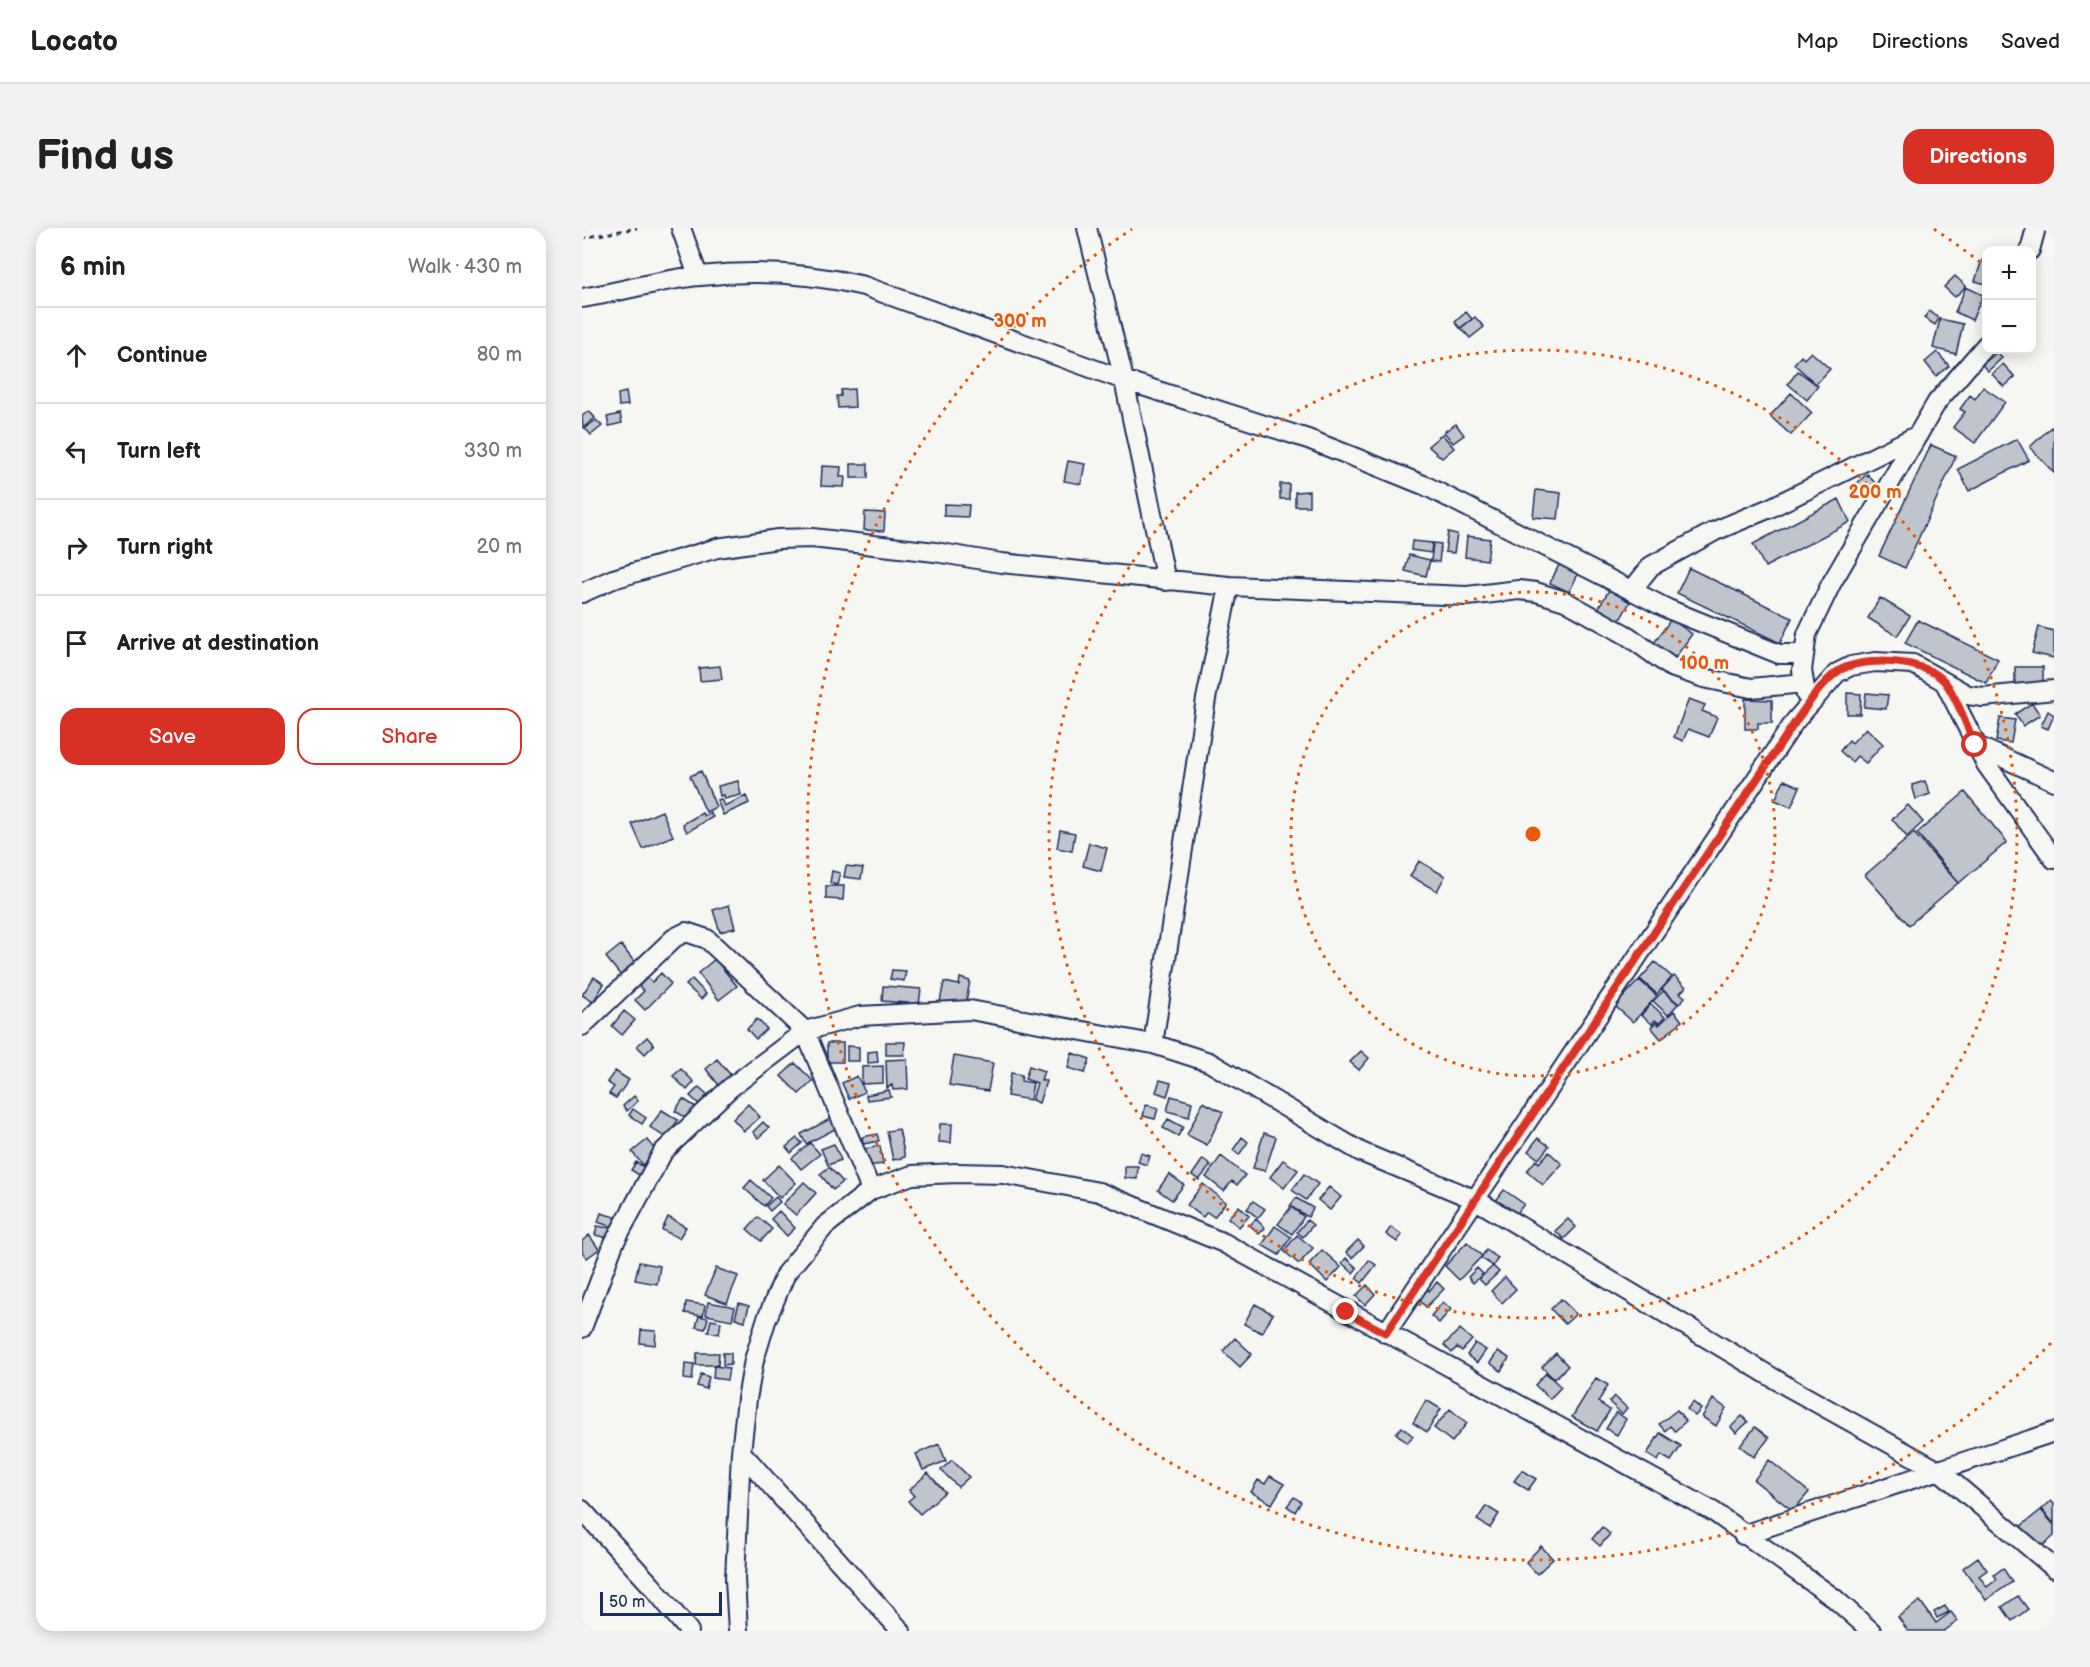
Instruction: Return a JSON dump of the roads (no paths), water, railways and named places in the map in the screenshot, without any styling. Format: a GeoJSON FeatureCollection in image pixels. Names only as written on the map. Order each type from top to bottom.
{"type":"FeatureCollection","features":[{"type":"Feature","properties":{"kind":"street"},"geometry":{"type":"LineString","coordinates":[[681,228],[698,276]]}},
{"type":"Feature","properties":{"kind":"street"},"geometry":{"type":"LineString","coordinates":[[1087,228],[1124,380],[1166,581]]}},
{"type":"Feature","properties":{"kind":"street"},"geometry":{"type":"LineString","coordinates":[[2031,246],[2036,228]]}},
{"type":"Feature","properties":{"kind":"street"},"geometry":{"type":"LineString","coordinates":[[582,298],[698,276],[775,273],[824,277],[864,286],[1124,380],[1308,439],[1405,477],[1668,609],[1779,654],[1804,654]]}},
{"type":"Feature","properties":{"kind":"street"},"geometry":{"type":"LineString","coordinates":[[1806,706],[1804,654],[1807,634],[1831,584],[1937,402],[1982,350]]}},
{"type":"Feature","properties":{"kind":"street"},"geometry":{"type":"LineString","coordinates":[[1632,590],[1651,566],[1696,541],[1770,508],[1918,434]]}},
{"type":"Feature","properties":{"kind":"street"},"geometry":{"type":"LineString","coordinates":[[582,593],[613,579],[673,559],[717,548],[789,539],[856,543],[1001,563],[1229,586],[1467,596],[1519,590],[1536,592],[1576,607],[1628,636],[1671,667],[1704,678],[1751,688],[1804,683]]}},
{"type":"Feature","properties":{"kind":"street"},"geometry":{"type":"LineString","coordinates":[[1153,1044],[1206,699],[1229,586]]}},
{"type":"Feature","properties":{"kind":"street"},"geometry":{"type":"LineString","coordinates":[[1386,1333],[1806,706],[1837,673],[1851,666],[1899,662],[1913,664],[1968,695],[1983,697],[2054,690]]}},
{"type":"Feature","properties":{"kind":"street"},"geometry":{"type":"LineString","coordinates":[[1945,681],[1986,764],[2054,859]]}},
{"type":"Feature","properties":{"kind":"street"},"geometry":{"type":"LineString","coordinates":[[1975,745],[2054,781]]}},
{"type":"Feature","properties":{"kind":"street"},"geometry":{"type":"LineString","coordinates":[[582,1026],[674,938],[686,932],[707,939],[806,1030],[871,1190]]}},
{"type":"Feature","properties":{"kind":"street"},"geometry":{"type":"LineString","coordinates":[[582,1328],[614,1243],[663,1152],[730,1088],[806,1030],[860,1016],[970,1010],[1153,1044],[1209,1062],[1361,1152],[1476,1200],[1790,1388],[1941,1472],[2054,1568]]}},
{"type":"Feature","properties":{"kind":"street"},"geometry":{"type":"LineString","coordinates":[[738,1631],[735,1579],[741,1452],[754,1360],[766,1321],[786,1273],[825,1226],[871,1190],[912,1175],[957,1173],[1003,1174],[1099,1192],[1224,1243],[1714,1512],[1743,1535],[1834,1598],[1871,1631]]}},
{"type":"Feature","properties":{"kind":"street"},"geometry":{"type":"LineString","coordinates":[[1743,1535],[1941,1472],[2054,1432]]}},
{"type":"Feature","properties":{"kind":"street"},"geometry":{"type":"LineString","coordinates":[[741,1452],[901,1631]]}},
{"type":"Feature","properties":{"kind":"street"},"geometry":{"type":"LineString","coordinates":[[582,1510],[651,1585],[689,1631]]}}]}
